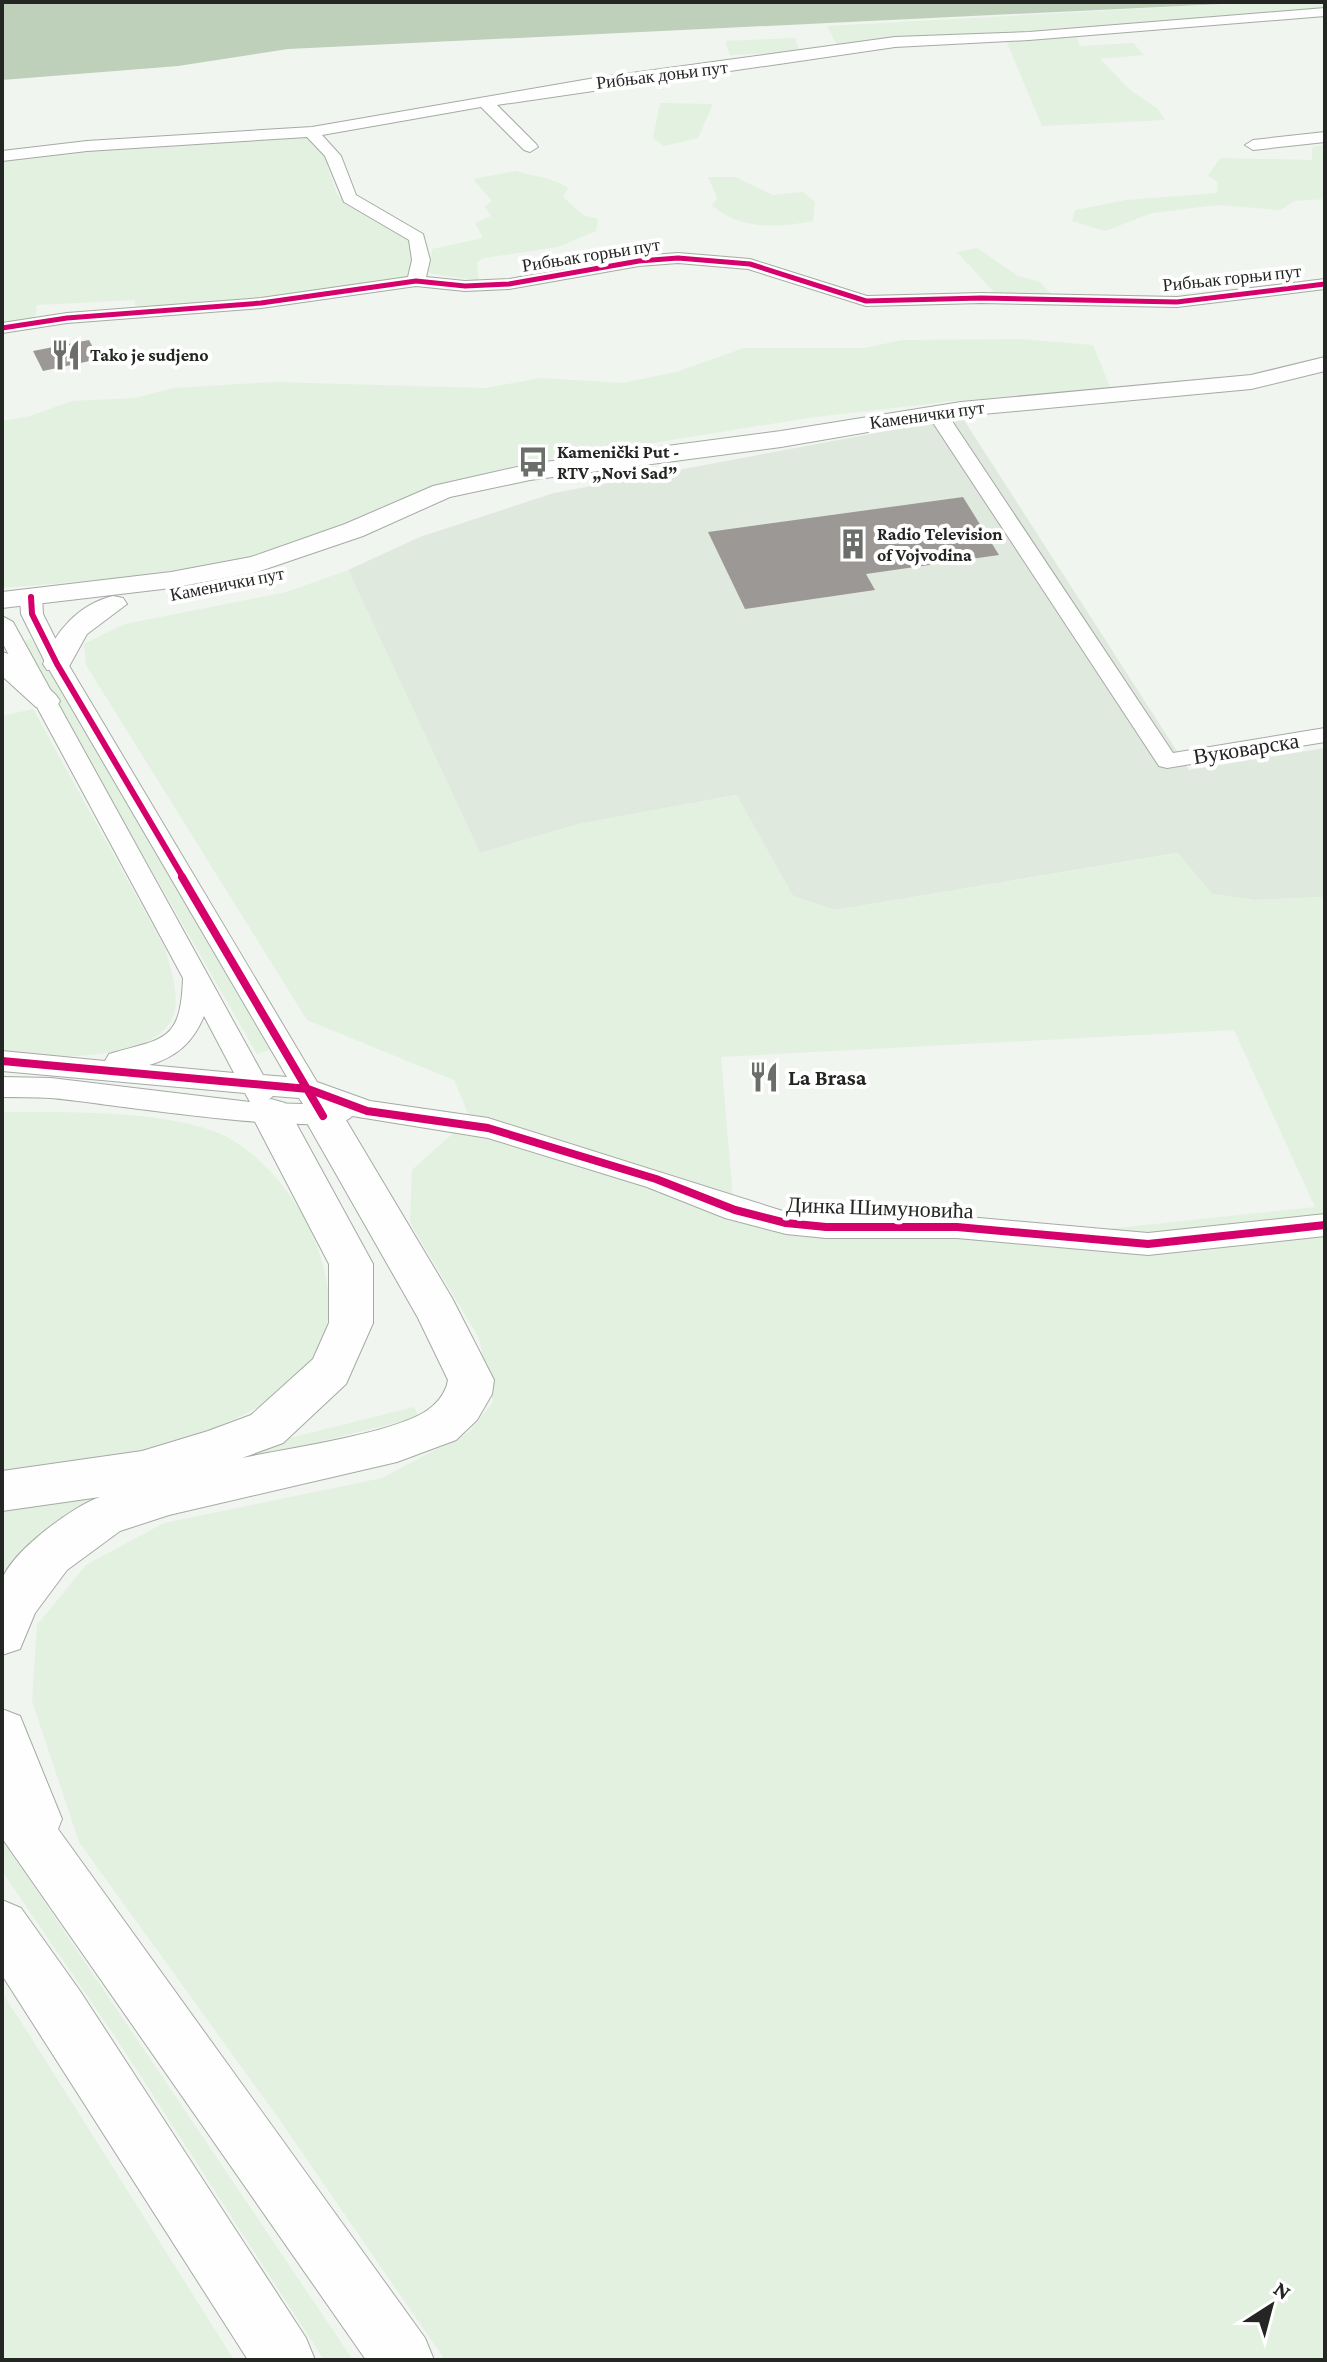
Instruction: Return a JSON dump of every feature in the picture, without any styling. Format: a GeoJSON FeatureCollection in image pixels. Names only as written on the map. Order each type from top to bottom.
{"type":"FeatureCollection","features":[{"type":"Feature","properties":{"kind":"highway"},"geometry":{"type":"LineString","coordinates":[[2,1491],[142,1471],[214,1449],[267,1429],[330,1371],[351,1323],[351,1264],[304,1102]]}},
{"type":"Feature","properties":{"kind":"highway"},"geometry":{"type":"LineString","coordinates":[[2,1633],[16,1600],[50,1555],[104,1516],[169,1495],[397,1443],[440,1426],[461,1407],[469,1394],[471,1380],[436,1310],[304,1102]]}},
{"type":"Feature","properties":{"kind":"highway"},"geometry":{"type":"LineString","coordinates":[[2,1733],[18,1782],[80,1901]]}},
{"type":"Feature","properties":{"kind":"highway"},"geometry":{"type":"LineString","coordinates":[[2,1794],[403,2360]]}},
{"type":"Feature","properties":{"kind":"highway"},"geometry":{"type":"LineString","coordinates":[[2,1927],[86,2050],[284,2360]]}},
{"type":"Feature","properties":{"kind":"main road","name":"Каменички пут"},"geometry":{"type":"LineString","coordinates":[[2,620],[32,605],[257,564],[354,530],[442,491],[530,472],[781,439],[936,412],[1241,383],[1325,364]]}},
{"type":"Feature","properties":{"kind":"main road","name":"Каменички пут"},"geometry":{"type":"LineString","coordinates":[[2,600],[32,605],[113,604],[251,584],[336,555],[437,505],[530,472]]}},
{"type":"Feature","properties":{"kind":"main road"},"geometry":{"type":"LineString","coordinates":[[57,664],[63,643],[73,630],[113,604]]}},
{"type":"Feature","properties":{"kind":"main road"},"geometry":{"type":"LineString","coordinates":[[2,661],[46,701]]}},
{"type":"Feature","properties":{"kind":"street","name":"Рибњак доњи пут"},"geometry":{"type":"LineString","coordinates":[[2,156],[87,146],[197,142],[312,132],[595,83],[895,42],[1029,36],[1325,12]]}},
{"type":"Feature","properties":{"kind":"street"},"geometry":{"type":"LineString","coordinates":[[485,102],[530,147]]}},
{"type":"Feature","properties":{"kind":"street"},"geometry":{"type":"LineString","coordinates":[[312,132],[316,141],[333,156],[343,190],[350,198],[417,238],[421,260],[416,281]]}},
{"type":"Feature","properties":{"kind":"street"},"geometry":{"type":"LineString","coordinates":[[1253,145],[1325,137]]}},
{"type":"Feature","properties":{"kind":"street","name":"Рибњак горњи пут"},"geometry":{"type":"LineString","coordinates":[[2,328],[67,318],[261,303],[416,281],[465,286],[509,284],[639,261],[678,258],[750,264],[866,301],[981,298],[1177,302],[1325,284]]}},
{"type":"Feature","properties":{"kind":"street","name":"Вуковарска"},"geometry":{"type":"LineString","coordinates":[[936,412],[1167,761],[1325,735]]}},
{"type":"Feature","properties":{"kind":"street"},"geometry":{"type":"LineString","coordinates":[[32,605],[57,664],[304,1102]]}},
{"type":"Feature","properties":{"kind":"street"},"geometry":{"type":"LineString","coordinates":[[2,620],[195,971],[304,1102]]}},
{"type":"Feature","properties":{"kind":"street"},"geometry":{"type":"LineString","coordinates":[[60,1065],[126,1061],[166,1048],[184,1033],[194,1018],[197,1003],[195,971]]}},
{"type":"Feature","properties":{"kind":"street"},"geometry":{"type":"LineString","coordinates":[[2,1061],[60,1065],[304,1102]]}},
{"type":"Feature","properties":{"kind":"street"},"geometry":{"type":"LineString","coordinates":[[2,1087],[304,1102]]}},
{"type":"Feature","properties":{"kind":"street","name":"Динка Шимуновића"},"geometry":{"type":"LineString","coordinates":[[304,1102],[488,1128],[656,1179],[735,1210],[786,1223],[826,1227],[957,1227],[1148,1244],[1325,1225]]}},
{"type":"Feature","properties":{"kind":"shaded area"},"geometry":{"type":"Polygon","coordinates":[[[2,2],[1264,2],[288,49],[178,66],[2,80],[2,2]]]}},
{"type":"Feature","properties":{"kind":"shaded area"},"geometry":{"type":"Polygon","coordinates":[[[1264,2],[1325,2],[1325,9],[837,45],[827,26],[1264,2]]]}},
{"type":"Feature","properties":{"kind":"shaded area"},"geometry":{"type":"Polygon","coordinates":[[[1076,34],[1080,46],[1133,43],[1144,55],[1100,59],[1130,90],[1157,108],[1165,120],[1042,126],[1005,38],[1076,34]]]}},
{"type":"Feature","properties":{"kind":"shaded area"},"geometry":{"type":"Polygon","coordinates":[[[795,38],[800,52],[730,55],[725,41],[795,38]]]}},
{"type":"Feature","properties":{"kind":"shaded area"},"geometry":{"type":"Polygon","coordinates":[[[660,103],[713,104],[698,138],[664,146],[653,138],[660,103]]]}},
{"type":"Feature","properties":{"kind":"shaded area"},"geometry":{"type":"Polygon","coordinates":[[[304,136],[323,154],[337,194],[345,204],[410,239],[414,256],[410,279],[264,299],[136,311],[135,300],[37,305],[35,318],[2,324],[2,158],[113,147],[304,136]]]}},
{"type":"Feature","properties":{"kind":"shaded area"},"geometry":{"type":"Polygon","coordinates":[[[1325,145],[1325,199],[1294,201],[1281,210],[1218,205],[1152,213],[1105,231],[1072,221],[1075,210],[1126,200],[1217,193],[1218,182],[1208,176],[1220,158],[1312,160],[1312,147],[1325,145]]]}},
{"type":"Feature","properties":{"kind":"shaded area"},"geometry":{"type":"Polygon","coordinates":[[[516,171],[549,179],[568,188],[563,197],[583,215],[598,219],[596,231],[558,247],[484,258],[477,262],[479,281],[429,273],[432,249],[483,238],[475,223],[491,216],[485,207],[492,201],[473,179],[516,171]]]}},
{"type":"Feature","properties":{"kind":"shaded area"},"geometry":{"type":"Polygon","coordinates":[[[708,177],[735,177],[773,195],[803,192],[815,202],[813,221],[773,226],[734,219],[712,205],[717,198],[708,177]]]}},
{"type":"Feature","properties":{"kind":"shaded area"},"geometry":{"type":"Polygon","coordinates":[[[977,248],[1018,276],[1040,282],[1052,295],[994,292],[957,252],[977,248]]]}},
{"type":"Feature","properties":{"kind":"shaded area"},"geometry":{"type":"Polygon","coordinates":[[[1019,339],[1093,345],[1111,389],[945,402],[808,418],[517,465],[440,486],[304,546],[183,573],[2,588],[2,421],[30,416],[72,401],[135,398],[174,388],[274,382],[485,388],[541,378],[623,383],[676,372],[744,348],[864,348],[903,340],[1019,339]]]}},
{"type":"Feature","properties":{"kind":"shaded area"},"geometry":{"type":"Polygon","coordinates":[[[962,417],[1189,770],[1325,748],[1325,897],[1254,900],[1212,894],[1177,853],[835,910],[793,896],[736,795],[579,824],[480,853],[348,570],[420,537],[554,493],[962,417]]]}},
{"type":"Feature","properties":{"kind":"shaded area"},"geometry":{"type":"Polygon","coordinates":[[[348,570],[480,853],[579,824],[737,795],[793,896],[835,910],[1178,853],[1212,894],[1254,900],[1325,897],[1325,2360],[445,2360],[279,2119],[79,1842],[32,1701],[37,1625],[86,1565],[164,1523],[382,1478],[469,1432],[493,1402],[479,1338],[410,1223],[412,1170],[470,1118],[454,1080],[307,1020],[86,665],[84,644],[125,624],[287,592],[348,570]],[[1234,1030],[721,1057],[733,1199],[800,1214],[1107,1229],[1315,1207],[1234,1030]]]}},
{"type":"Feature","properties":{"kind":"shaded area"},"geometry":{"type":"Polygon","coordinates":[[[31,639],[270,1050],[257,1054],[21,642],[31,639]]]}},
{"type":"Feature","properties":{"kind":"shaded area"},"geometry":{"type":"Polygon","coordinates":[[[33,709],[165,948],[174,985],[175,1009],[167,1027],[150,1040],[127,1049],[72,1056],[2,1055],[2,716],[33,709]]]}},
{"type":"Feature","properties":{"kind":"shaded area"},"geometry":{"type":"Polygon","coordinates":[[[2,1112],[112,1114],[170,1120],[218,1133],[248,1150],[275,1177],[299,1209],[317,1245],[327,1283],[328,1320],[317,1354],[293,1383],[227,1423],[191,1437],[154,1448],[2,1477],[2,1112]]]}},
{"type":"Feature","properties":{"kind":"shaded area"},"geometry":{"type":"Polygon","coordinates":[[[414,1407],[419,1417],[111,1494],[2,1589],[2,1510],[414,1407]]]}},
{"type":"Feature","properties":{"kind":"shaded area"},"geometry":{"type":"Polygon","coordinates":[[[2,1839],[353,2360],[324,2360],[118,2041],[2,1871],[2,1839]]]}},
{"type":"Feature","properties":{"kind":"shaded area"},"geometry":{"type":"Polygon","coordinates":[[[2,1993],[27,2031],[234,2360],[2,2360],[2,1993]]]}},
{"type":"Feature","properties":{"kind":"building","name":"Tako je sudjeno"},"geometry":{"type":"Polygon","coordinates":[[[89,340],[99,359],[43,371],[33,351],[89,340]]]}},
{"type":"Feature","properties":{"kind":"building","name":"Radio Television of Vojvodina"},"geometry":{"type":"Polygon","coordinates":[[[963,497],[999,555],[866,574],[875,590],[745,609],[708,532],[963,497]]]}},
{"type":"Feature","properties":{"kind":"cycle path"},"geometry":{"type":"LineString","coordinates":[[2,328],[67,318],[261,303],[416,281],[465,286],[509,284],[639,261],[678,258],[750,264],[866,301],[981,298],[1177,302],[1325,284]]}},
{"type":"Feature","properties":{"kind":"cycle path"},"geometry":{"type":"LineString","coordinates":[[31,597],[32,614],[57,664],[323,1116]]}},
{"type":"Feature","properties":{"kind":"cycle path"},"geometry":{"type":"LineString","coordinates":[[2,1061],[308,1089],[367,1111],[488,1128],[656,1179],[735,1210],[786,1223],[826,1227],[957,1227],[1148,1244],[1325,1225]]}},
{"type":"Feature","properties":{"kind":"place","name":"Tako je sudjeno"},"geometry":{"type":"Point","coordinates":[66,355]}},
{"type":"Feature","properties":{"kind":"place","name":"Kamenički Put - RTV „Novi Sad”"},"geometry":{"type":"Point","coordinates":[533,462]}},
{"type":"Feature","properties":{"kind":"place","name":"Radio Television of Vojvodina"},"geometry":{"type":"Point","coordinates":[853,544]}},
{"type":"Feature","properties":{"kind":"place","name":"La Brasa"},"geometry":{"type":"Point","coordinates":[764,1077]}}]}
